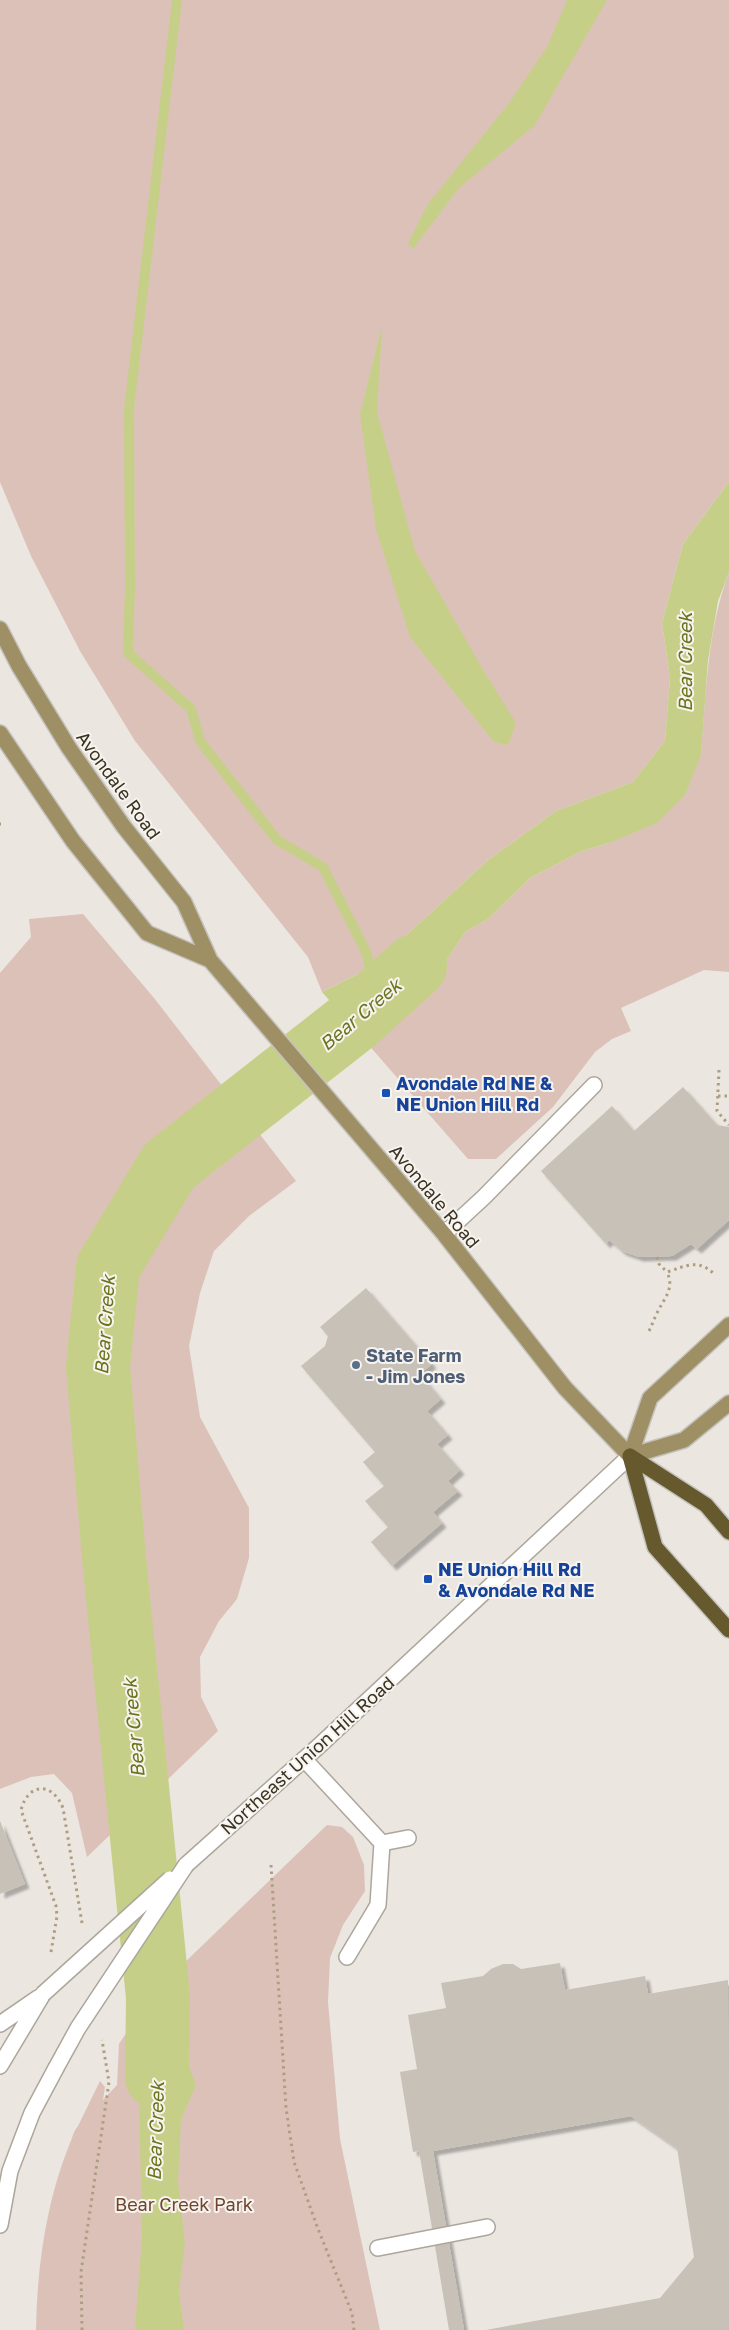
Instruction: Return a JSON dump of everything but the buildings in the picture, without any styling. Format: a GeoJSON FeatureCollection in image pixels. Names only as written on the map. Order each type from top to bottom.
{"type":"FeatureCollection","features":[{"type":"Feature","properties":{"kind":"highway"},"geometry":{"type":"LineString","coordinates":[[630,1456],[706,1505],[729,1532]]}},
{"type":"Feature","properties":{"kind":"highway"},"geometry":{"type":"LineString","coordinates":[[630,1456],[655,1547],[729,1630]]}},
{"type":"Feature","properties":{"kind":"main road","name":"Avondale Road"},"geometry":{"type":"LineString","coordinates":[[0,629],[19,666],[69,748],[124,827],[184,902],[210,960],[444,1234],[565,1388],[630,1456]]}},
{"type":"Feature","properties":{"kind":"main road","name":"Avondale Road"},"geometry":{"type":"LineString","coordinates":[[0,733],[73,841],[147,933],[210,960]]}},
{"type":"Feature","properties":{"kind":"main road","name":"Northeast Union Hill Road"},"geometry":{"type":"LineString","coordinates":[[630,1456],[650,1398],[729,1325]]}},
{"type":"Feature","properties":{"kind":"main road","name":"Northeast Union Hill Road"},"geometry":{"type":"LineString","coordinates":[[630,1456],[684,1440],[729,1403]]}},
{"type":"Feature","properties":{"kind":"street"},"geometry":{"type":"LineString","coordinates":[[444,1234],[484,1197],[594,1085]]}},
{"type":"Feature","properties":{"kind":"street","name":"Northeast Union Hill Road"},"geometry":{"type":"LineString","coordinates":[[0,2066],[43,1994],[304,1759],[630,1456]]}},
{"type":"Feature","properties":{"kind":"street"},"geometry":{"type":"LineString","coordinates":[[304,1759],[382,1843],[378,1904],[346,1957]]}},
{"type":"Feature","properties":{"kind":"street"},"geometry":{"type":"LineString","coordinates":[[382,1843],[408,1838]]}},
{"type":"Feature","properties":{"kind":"street"},"geometry":{"type":"LineString","coordinates":[[0,2225],[10,2171],[32,2113],[78,2028],[186,1864]]}},
{"type":"Feature","properties":{"kind":"street"},"geometry":{"type":"LineString","coordinates":[[0,2024],[43,1994]]}},
{"type":"Feature","properties":{"kind":"street"},"geometry":{"type":"LineString","coordinates":[[378,2248],[487,2228]]}},
{"type":"Feature","properties":{"kind":"path"},"geometry":{"type":"LineString","coordinates":[[719,1070],[717,1112],[729,1125]]}},
{"type":"Feature","properties":{"kind":"path"},"geometry":{"type":"LineString","coordinates":[[718,1096],[729,1096]]}},
{"type":"Feature","properties":{"kind":"path"},"geometry":{"type":"LineString","coordinates":[[649,1331],[669,1291],[670,1280],[667,1272],[659,1264],[657,1257]]}},
{"type":"Feature","properties":{"kind":"path"},"geometry":{"type":"LineString","coordinates":[[667,1272],[699,1264],[708,1267],[715,1274]]}},
{"type":"Feature","properties":{"kind":"path"},"geometry":{"type":"LineString","coordinates":[[271,1865],[286,2108],[294,2162],[352,2314],[354,2330]]}},
{"type":"Feature","properties":{"kind":"green space"},"geometry":{"type":"Polygon","coordinates":[[[0,0],[729,0],[729,482],[683,544],[662,623],[670,678],[665,741],[633,782],[556,811],[487,861],[372,967],[322,992],[308,957],[135,741],[80,651],[31,556],[0,482],[0,0]]]}},
{"type":"Feature","properties":{"kind":"green space"},"geometry":{"type":"Polygon","coordinates":[[[729,572],[729,972],[704,970],[621,1008],[631,1031],[612,1039],[595,1052],[553,1107],[496,1159],[468,1159],[366,1042],[394,1011],[421,1000],[465,932],[488,919],[530,878],[582,851],[609,843],[701,755],[706,685],[712,639],[716,617],[729,572]]]}},
{"type":"Feature","properties":{"kind":"green space"},"geometry":{"type":"Polygon","coordinates":[[[83,914],[154,998],[296,1181],[249,1216],[214,1251],[200,1293],[189,1346],[200,1417],[249,1508],[249,1558],[237,1599],[219,1621],[200,1657],[201,1697],[218,1731],[87,1857],[72,1793],[54,1774],[31,1777],[0,1789],[0,973],[31,937],[29,919],[83,914]]]}},
{"type":"Feature","properties":{"kind":"green space","name":"Bear Creek Park"},"geometry":{"type":"Polygon","coordinates":[[[327,1825],[342,1827],[353,1837],[364,1865],[365,1891],[343,1925],[330,1958],[328,2002],[340,2139],[380,2330],[36,2330],[38,2282],[44,2235],[55,2188],[74,2132],[100,2081],[105,2087],[103,2100],[117,2085],[119,2044],[147,2001],[142,2058],[178,2020],[178,1969],[327,1825]]]}},
{"type":"Feature","properties":{"kind":"water"},"geometry":{"type":"Polygon","coordinates":[[[567,0],[607,0],[535,125],[459,188],[413,249],[408,243],[428,204],[509,103],[547,47],[567,0]]]}},
{"type":"Feature","properties":{"kind":"water"},"geometry":{"type":"Polygon","coordinates":[[[382,326],[377,412],[415,551],[516,723],[508,745],[494,742],[410,637],[376,529],[360,414],[382,326]]]}},
{"type":"Feature","properties":{"kind":"water"},"geometry":{"type":"Polygon","coordinates":[[[729,482],[729,572],[718,601],[708,660],[701,755],[685,795],[657,823],[609,843],[582,851],[530,878],[488,919],[465,932],[421,1000],[394,1011],[366,1042],[322,992],[372,967],[487,861],[556,811],[633,782],[665,741],[670,678],[662,623],[683,544],[729,482]]]}},
{"type":"Feature","properties":{"kind":"water"},"geometry":{"type":"Polygon","coordinates":[[[178,1969],[177,2013],[183,2050],[196,2085],[181,2120],[178,2182],[185,2242],[179,2292],[184,2330],[135,2330],[142,2237],[139,2093],[147,2001],[178,1969]]]}},
{"type":"Feature","properties":{"kind":"waterway"},"geometry":{"type":"LineString","coordinates":[[177,0],[129,409],[130,587],[128,653],[191,709],[200,741],[277,840],[323,867],[367,954],[372,981]]}},
{"type":"Feature","properties":{"kind":"waterway","name":"Bear Creek"},"geometry":{"type":"LineString","coordinates":[[157,2077],[158,1997],[114,1558],[98,1366],[108,1267],[169,1166],[353,1022],[415,966]]}},
{"type":"Feature","properties":{"kind":"place","name":"Avondale Rd NE & NE Union Hill Rd"},"geometry":{"type":"Point","coordinates":[386,1093]}},
{"type":"Feature","properties":{"kind":"place","name":"State Farm - Jim Jones"},"geometry":{"type":"Point","coordinates":[356,1365]}},
{"type":"Feature","properties":{"kind":"place","name":"NE Union Hill Rd & Avondale Rd NE"},"geometry":{"type":"Point","coordinates":[428,1579]}}]}
